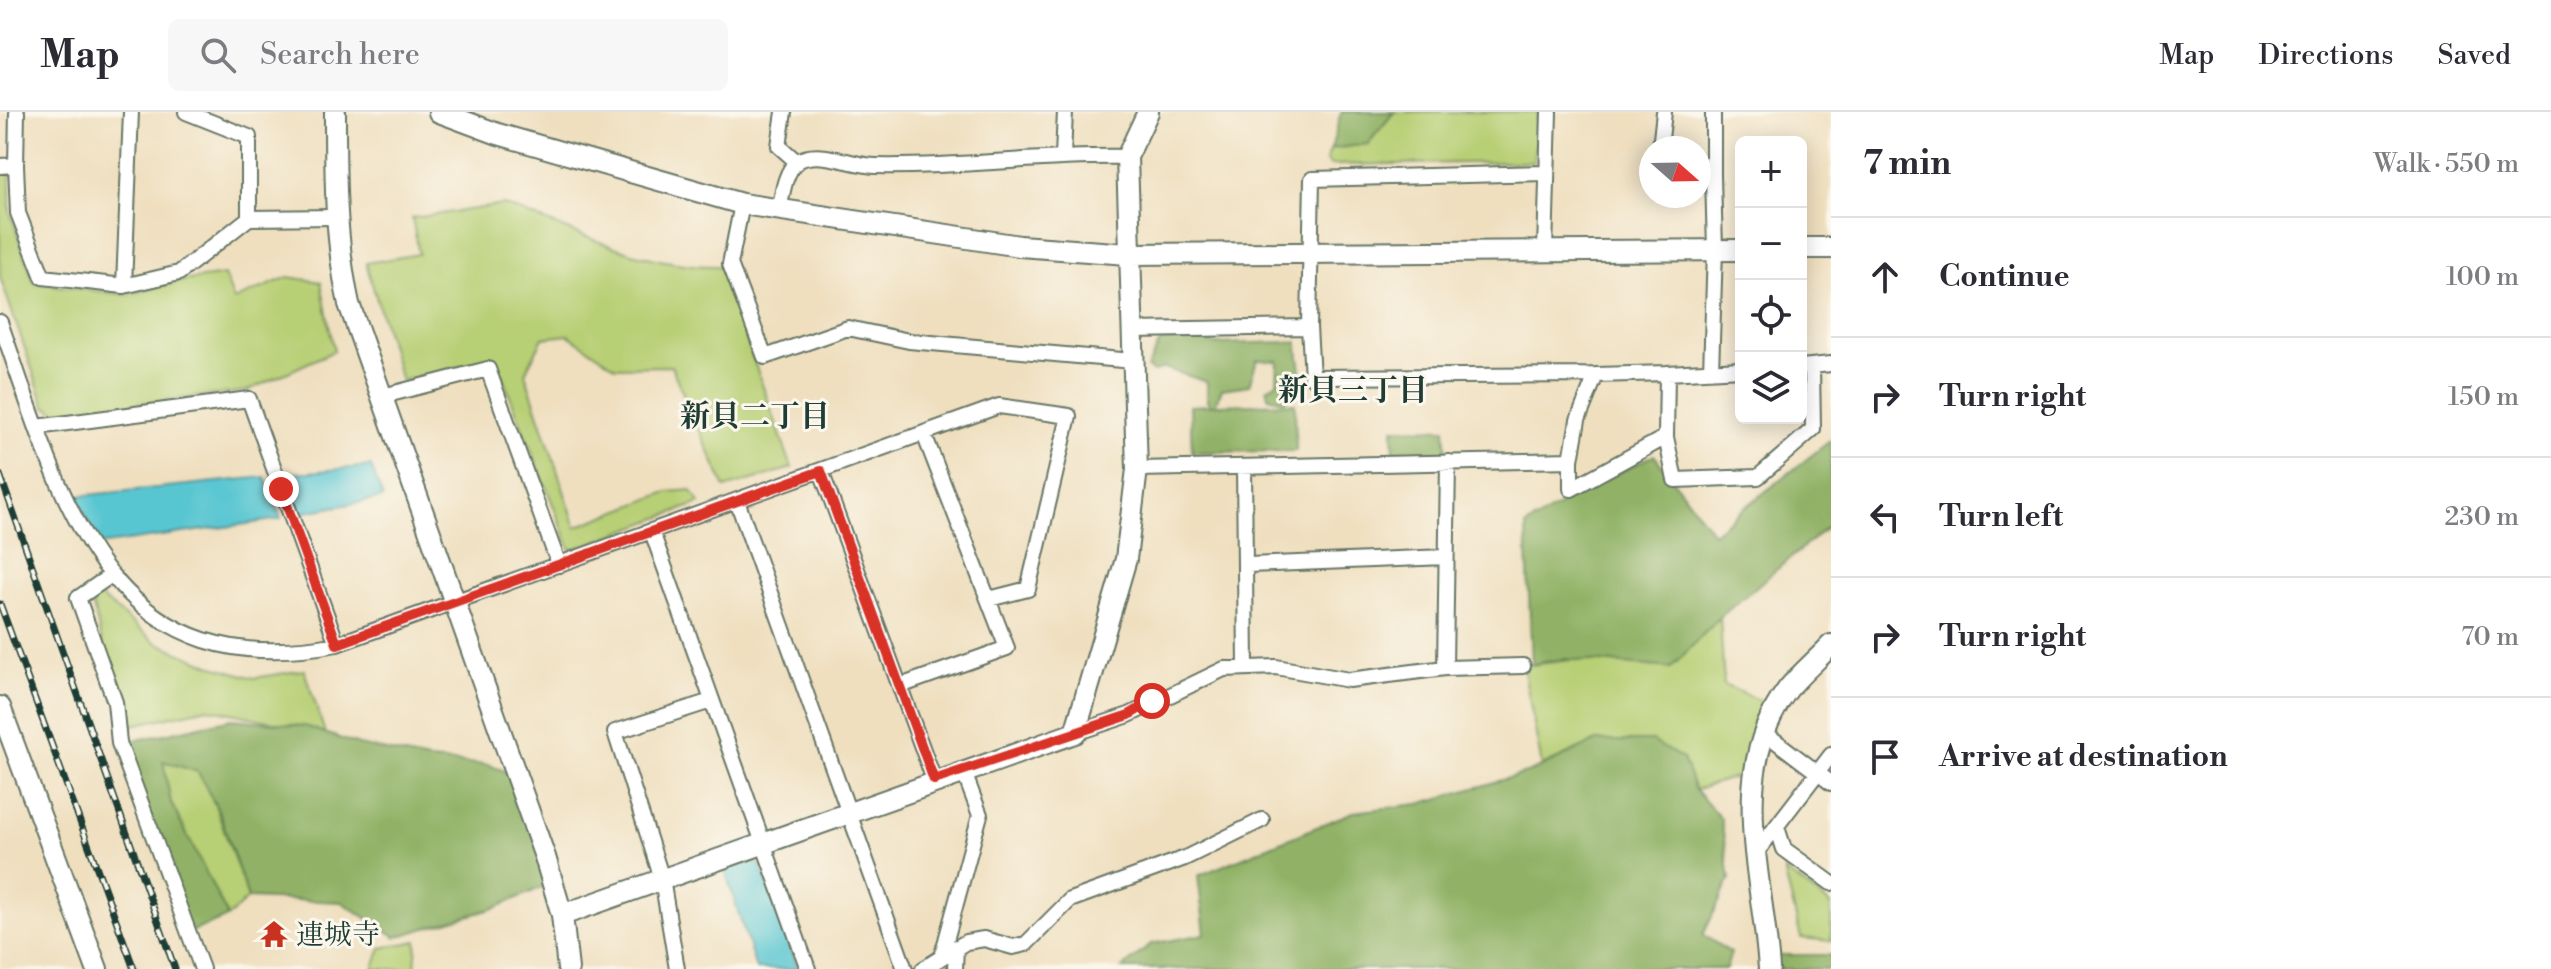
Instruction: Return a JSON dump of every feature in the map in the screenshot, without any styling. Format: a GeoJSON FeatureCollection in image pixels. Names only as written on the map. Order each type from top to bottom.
{"type":"FeatureCollection","features":[{"type":"Feature","properties":{"kind":"street"},"geometry":{"type":"LineString","coordinates":[[17,112],[18,213],[43,277],[124,286],[179,273],[249,218],[336,217]]}},
{"type":"Feature","properties":{"kind":"street"},"geometry":{"type":"LineString","coordinates":[[124,286],[131,112]]}},
{"type":"Feature","properties":{"kind":"street"},"geometry":{"type":"LineString","coordinates":[[186,112],[249,137],[249,218]]}},
{"type":"Feature","properties":{"kind":"street"},"geometry":{"type":"LineString","coordinates":[[335,112],[336,217],[349,304],[379,397],[542,849],[562,915],[568,969]]}},
{"type":"Feature","properties":{"kind":"street"},"geometry":{"type":"LineString","coordinates":[[439,112],[498,134],[742,204],[991,242],[1128,254],[1735,250]]}},
{"type":"Feature","properties":{"kind":"street"},"geometry":{"type":"LineString","coordinates":[[784,112],[779,146],[797,162]]}},
{"type":"Feature","properties":{"kind":"street"},"geometry":{"type":"LineString","coordinates":[[1063,156],[1065,112]]}},
{"type":"Feature","properties":{"kind":"street"},"geometry":{"type":"LineString","coordinates":[[1075,733],[1126,559],[1137,469],[1127,157],[1148,112]]}},
{"type":"Feature","properties":{"kind":"street"},"geometry":{"type":"LineString","coordinates":[[1545,251],[1549,112]]}},
{"type":"Feature","properties":{"kind":"street"},"geometry":{"type":"LineString","coordinates":[[1661,136],[1664,112]]}},
{"type":"Feature","properties":{"kind":"street"},"geometry":{"type":"LineString","coordinates":[[1710,136],[1713,112]]}},
{"type":"Feature","properties":{"kind":"street"},"geometry":{"type":"LineString","coordinates":[[779,212],[788,174],[797,162],[814,157],[874,166],[1063,156],[1127,157]]}},
{"type":"Feature","properties":{"kind":"street"},"geometry":{"type":"LineString","coordinates":[[0,166],[16,165]]}},
{"type":"Feature","properties":{"kind":"street"},"geometry":{"type":"LineString","coordinates":[[1546,173],[1312,179],[1309,327],[1312,377],[1596,375],[1735,369]]}},
{"type":"Feature","properties":{"kind":"street"},"geometry":{"type":"LineString","coordinates":[[742,204],[730,264],[765,357],[848,328],[909,341],[1133,361]]}},
{"type":"Feature","properties":{"kind":"street"},"geometry":{"type":"LineString","coordinates":[[1710,208],[1715,250],[1711,371]]}},
{"type":"Feature","properties":{"kind":"street"},"geometry":{"type":"LineString","coordinates":[[1807,248],[1831,248]]}},
{"type":"Feature","properties":{"kind":"street"},"geometry":{"type":"LineString","coordinates":[[0,322],[37,427],[82,534],[110,576],[173,627],[228,649],[283,653],[337,644],[999,406],[1069,416],[1028,589],[989,599]]}},
{"type":"Feature","properties":{"kind":"street"},"geometry":{"type":"LineString","coordinates":[[1131,330],[1309,327]]}},
{"type":"Feature","properties":{"kind":"street"},"geometry":{"type":"LineString","coordinates":[[1807,366],[1831,364]]}},
{"type":"Feature","properties":{"kind":"street"},"geometry":{"type":"LineString","coordinates":[[379,397],[488,369],[559,565]]}},
{"type":"Feature","properties":{"kind":"street"},"geometry":{"type":"LineString","coordinates":[[1667,373],[1666,437],[1675,480],[1758,477],[1813,429],[1807,375]]}},
{"type":"Feature","properties":{"kind":"street"},"geometry":{"type":"LineString","coordinates":[[1596,375],[1578,420],[1571,460],[1571,489],[1666,437]]}},
{"type":"Feature","properties":{"kind":"street"},"geometry":{"type":"LineString","coordinates":[[37,427],[249,399],[337,644]]}},
{"type":"Feature","properties":{"kind":"street"},"geometry":{"type":"LineString","coordinates":[[900,686],[1007,648],[924,434]]}},
{"type":"Feature","properties":{"kind":"street"},"geometry":{"type":"LineString","coordinates":[[1137,469],[1571,460]]}},
{"type":"Feature","properties":{"kind":"street"},"geometry":{"type":"LineString","coordinates":[[1445,668],[1448,462]]}},
{"type":"Feature","properties":{"kind":"street"},"geometry":{"type":"LineString","coordinates":[[1244,467],[1246,667]]}},
{"type":"Feature","properties":{"kind":"street"},"geometry":{"type":"LineString","coordinates":[[821,471],[934,780]]}},
{"type":"Feature","properties":{"kind":"street"},"geometry":{"type":"LineString","coordinates":[[737,501],[905,969]]}},
{"type":"Feature","properties":{"kind":"street"},"geometry":{"type":"LineString","coordinates":[[652,532],[808,969]]}},
{"type":"Feature","properties":{"kind":"street"},"geometry":{"type":"LineString","coordinates":[[1247,565],[1446,557]]}},
{"type":"Feature","properties":{"kind":"street"},"geometry":{"type":"LineString","coordinates":[[110,576],[78,598],[115,702],[119,743],[202,969]]}},
{"type":"Feature","properties":{"kind":"street"},"geometry":{"type":"LineString","coordinates":[[1769,969],[1752,785],[1757,754],[1789,688],[1831,645]]}},
{"type":"Feature","properties":{"kind":"street"},"geometry":{"type":"LineString","coordinates":[[562,915],[934,780],[1129,715],[1216,672],[1246,667],[1276,667],[1337,680],[1445,668],[1523,666]]}},
{"type":"Feature","properties":{"kind":"street"},"geometry":{"type":"LineString","coordinates":[[677,969],[662,879],[615,732],[711,701]]}},
{"type":"Feature","properties":{"kind":"street"},"geometry":{"type":"LineString","coordinates":[[0,707],[97,969]]}},
{"type":"Feature","properties":{"kind":"street"},"geometry":{"type":"LineString","coordinates":[[1765,733],[1831,783]]}},
{"type":"Feature","properties":{"kind":"street"},"geometry":{"type":"LineString","coordinates":[[1756,853],[1831,755]]}},
{"type":"Feature","properties":{"kind":"street"},"geometry":{"type":"LineString","coordinates":[[942,955],[980,815],[963,770]]}},
{"type":"Feature","properties":{"kind":"street"},"geometry":{"type":"LineString","coordinates":[[923,969],[956,947],[984,939],[1013,947],[1026,944],[1070,900],[1185,858],[1262,820]]}},
{"type":"Feature","properties":{"kind":"street"},"geometry":{"type":"LineString","coordinates":[[1777,827],[1784,849],[1831,883]]}},
{"type":"Feature","properties":{"kind":"street"},"geometry":{"type":"LineString","coordinates":[[955,969],[956,947]]}},
{"type":"Feature","properties":{"kind":"green space"},"geometry":{"type":"Polygon","coordinates":[[[1341,112],[1394,112],[1368,144],[1331,149],[1341,112]]]}},
{"type":"Feature","properties":{"kind":"green space"},"geometry":{"type":"Polygon","coordinates":[[[1394,112],[1537,112],[1534,162],[1330,165],[1326,160],[1331,149],[1368,143],[1394,112]]]}},
{"type":"Feature","properties":{"kind":"green space"},"geometry":{"type":"Polygon","coordinates":[[[0,173],[10,174],[10,212],[34,283],[128,295],[181,281],[224,275],[234,300],[288,277],[321,282],[334,351],[247,391],[58,413],[45,406],[0,277],[0,173]]]}},
{"type":"Feature","properties":{"kind":"green space"},"geometry":{"type":"Polygon","coordinates":[[[503,205],[637,254],[664,261],[720,266],[792,468],[725,488],[671,366],[616,367],[568,335],[543,338],[525,373],[576,527],[667,492],[691,490],[700,503],[571,550],[495,358],[401,381],[366,263],[419,254],[412,218],[503,205]]]}},
{"type":"Feature","properties":{"kind":"green space"},"geometry":{"type":"Polygon","coordinates":[[[1193,338],[1215,344],[1297,342],[1301,371],[1298,392],[1284,401],[1268,397],[1267,389],[1277,382],[1278,361],[1257,360],[1249,385],[1222,389],[1215,405],[1295,403],[1296,451],[1192,452],[1190,406],[1212,405],[1207,401],[1207,382],[1164,368],[1154,372],[1147,368],[1160,342],[1193,338]]]}},
{"type":"Feature","properties":{"kind":"green space"},"geometry":{"type":"Polygon","coordinates":[[[1393,428],[1445,429],[1447,453],[1394,454],[1393,428]]]}},
{"type":"Feature","properties":{"kind":"green space"},"geometry":{"type":"Polygon","coordinates":[[[1831,440],[1831,524],[1720,617],[1671,668],[1563,659],[1532,664],[1526,526],[1586,489],[1654,455],[1713,533],[1831,440]]]}},
{"type":"Feature","properties":{"kind":"green space"},"geometry":{"type":"Polygon","coordinates":[[[97,594],[155,642],[210,665],[254,678],[304,670],[325,733],[208,708],[124,727],[92,603],[97,594]]]}},
{"type":"Feature","properties":{"kind":"green space"},"geometry":{"type":"Polygon","coordinates":[[[1720,617],[1724,685],[1776,708],[1754,771],[1695,790],[1683,759],[1597,741],[1542,766],[1523,666],[1602,656],[1670,668],[1720,617]]]}},
{"type":"Feature","properties":{"kind":"green space"},"geometry":{"type":"Polygon","coordinates":[[[232,719],[305,726],[359,745],[428,760],[489,765],[516,775],[552,883],[495,908],[396,937],[341,902],[248,898],[220,814],[198,772],[163,761],[171,803],[228,917],[188,933],[119,744],[232,719]]]}},
{"type":"Feature","properties":{"kind":"green space"},"geometry":{"type":"Polygon","coordinates":[[[1597,741],[1652,741],[1683,759],[1695,790],[1721,819],[1730,879],[1703,935],[1731,953],[1726,969],[1122,969],[1151,944],[1205,934],[1198,876],[1353,812],[1419,804],[1530,772],[1597,741]]]}},
{"type":"Feature","properties":{"kind":"green space"},"geometry":{"type":"Polygon","coordinates":[[[162,760],[198,771],[215,805],[248,898],[228,917],[171,803],[162,760]]]}},
{"type":"Feature","properties":{"kind":"green space"},"geometry":{"type":"Polygon","coordinates":[[[1784,870],[1831,905],[1831,941],[1801,938],[1784,870]]]}},
{"type":"Feature","properties":{"kind":"green space"},"geometry":{"type":"Polygon","coordinates":[[[417,941],[415,969],[373,969],[381,948],[417,941]]]}},
{"type":"Feature","properties":{"kind":"green space"},"geometry":{"type":"Polygon","coordinates":[[[1769,955],[1831,955],[1831,969],[1774,969],[1769,955]]]}},
{"type":"Feature","properties":{"kind":"water"},"geometry":{"type":"Polygon","coordinates":[[[371,466],[383,498],[300,513],[286,474],[371,466]]]}},
{"type":"Feature","properties":{"kind":"water"},"geometry":{"type":"Polygon","coordinates":[[[265,477],[281,519],[99,545],[76,496],[265,477]]]}},
{"type":"Feature","properties":{"kind":"water"},"geometry":{"type":"Polygon","coordinates":[[[752,862],[760,864],[798,969],[756,969],[725,870],[752,862]]]}},
{"type":"Feature","properties":{"kind":"railway"},"geometry":{"type":"LineString","coordinates":[[0,475],[175,969]]}},
{"type":"Feature","properties":{"kind":"railway"},"geometry":{"type":"LineString","coordinates":[[0,604],[134,969]]}},
{"type":"Feature","properties":{"kind":"place","name":"連城寺"},"geometry":{"type":"Point","coordinates":[274,934]}},
{"type":"Feature","properties":{"kind":"district","name":"新貝三丁目"},"geometry":{"type":"Point","coordinates":[1353,390]}},
{"type":"Feature","properties":{"kind":"district","name":"新貝二丁目"},"geometry":{"type":"Point","coordinates":[755,416]}},
{"type":"Feature","properties":{"kind":"route"},"geometry":{"type":"LineString","coordinates":[[281,489],[337,644],[821,471],[934,780],[1129,715],[1152,701]]}}]}
